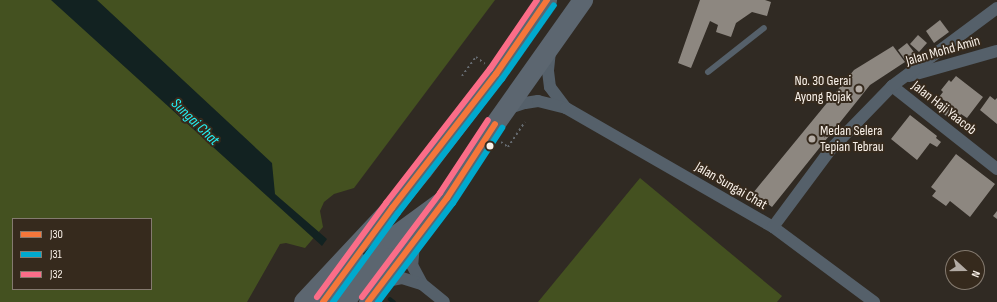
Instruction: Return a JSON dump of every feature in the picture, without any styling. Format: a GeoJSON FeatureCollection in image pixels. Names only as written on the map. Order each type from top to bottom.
{"type":"FeatureCollection","features":[{"type":"Feature","properties":{"kind":"highway"},"geometry":{"type":"LineString","coordinates":[[304,302],[392,208],[496,74],[547,0]]}},
{"type":"Feature","properties":{"kind":"highway"},"geometry":{"type":"LineString","coordinates":[[345,302],[391,239],[447,198],[505,110],[583,0]]}},
{"type":"Feature","properties":{"kind":"main road"},"geometry":{"type":"LineString","coordinates":[[368,302],[447,198]]}},
{"type":"Feature","properties":{"kind":"main road"},"geometry":{"type":"LineString","coordinates":[[322,302],[392,208]]}},
{"type":"Feature","properties":{"kind":"street"},"geometry":{"type":"LineString","coordinates":[[902,78],[997,8]]}},
{"type":"Feature","properties":{"kind":"street","name":"Jalan Sungai Chat"},"geometry":{"type":"LineString","coordinates":[[551,44],[548,71],[550,87],[566,108]]}},
{"type":"Feature","properties":{"kind":"street","name":"Jalan Mohd Amin"},"geometry":{"type":"LineString","coordinates":[[773,227],[832,149],[892,86],[902,78],[997,51]]}},
{"type":"Feature","properties":{"kind":"street","name":"Jalan Haji Yaacob"},"geometry":{"type":"LineString","coordinates":[[892,86],[997,169]]}},
{"type":"Feature","properties":{"kind":"street","name":"Jalan Sungai Chat"},"geometry":{"type":"LineString","coordinates":[[505,110],[525,103],[538,101],[566,108],[773,227],[874,302]]}},
{"type":"Feature","properties":{"kind":"street"},"geometry":{"type":"LineString","coordinates":[[414,240],[412,264],[422,284]]}},
{"type":"Feature","properties":{"kind":"street"},"geometry":{"type":"LineString","coordinates":[[383,283],[402,278],[422,284],[444,302]]}},
{"type":"Feature","properties":{"kind":"lane"},"geometry":{"type":"LineString","coordinates":[[708,72],[764,28]]}},
{"type":"Feature","properties":{"kind":"path"},"geometry":{"type":"LineString","coordinates":[[462,76],[476,57]]}},
{"type":"Feature","properties":{"kind":"path"},"geometry":{"type":"LineString","coordinates":[[508,147],[525,122]]}},
{"type":"Feature","properties":{"kind":"green space"},"geometry":{"type":"Polygon","coordinates":[[[0,0],[495,0],[354,188],[334,194],[324,202],[320,211],[323,227],[305,248],[286,243],[280,244],[247,302],[0,302],[0,0]]]}},
{"type":"Feature","properties":{"kind":"green space"},"geometry":{"type":"Polygon","coordinates":[[[640,178],[782,296],[777,302],[538,302],[640,178]]]}},
{"type":"Feature","properties":{"kind":"water"},"geometry":{"type":"Polygon","coordinates":[[[51,0],[97,0],[272,163],[275,194],[327,239],[322,246],[51,0]]]}},
{"type":"Feature","properties":{"kind":"building"},"geometry":{"type":"Polygon","coordinates":[[[700,0],[765,0],[771,2],[767,16],[752,12],[736,23],[731,37],[716,32],[718,25],[710,21],[691,68],[678,63],[700,0]]]}},
{"type":"Feature","properties":{"kind":"building"},"geometry":{"type":"Polygon","coordinates":[[[940,20],[949,32],[934,43],[926,31],[940,20]]]}},
{"type":"Feature","properties":{"kind":"building"},"geometry":{"type":"Polygon","coordinates":[[[918,35],[927,43],[919,52],[910,44],[918,35]]]}},
{"type":"Feature","properties":{"kind":"building"},"geometry":{"type":"Polygon","coordinates":[[[907,43],[917,56],[908,64],[898,50],[907,43]]]}},
{"type":"Feature","properties":{"kind":"building","name":"Medan Selera Tepian Tebrau"},"geometry":{"type":"Polygon","coordinates":[[[893,46],[905,62],[870,85],[772,207],[753,193],[854,70],[893,46]]]}},
{"type":"Feature","properties":{"kind":"building"},"geometry":{"type":"Polygon","coordinates":[[[956,76],[983,97],[967,118],[961,114],[955,123],[940,111],[947,102],[939,97],[943,92],[941,90],[949,80],[951,82],[956,76]]]}},
{"type":"Feature","properties":{"kind":"building"},"geometry":{"type":"Polygon","coordinates":[[[990,96],[995,100],[997,98],[997,124],[980,110],[990,96]]]}},
{"type":"Feature","properties":{"kind":"building"},"geometry":{"type":"Polygon","coordinates":[[[910,115],[937,136],[936,138],[941,142],[937,147],[930,143],[917,160],[891,139],[910,115]]]}},
{"type":"Feature","properties":{"kind":"building"},"geometry":{"type":"Polygon","coordinates":[[[956,154],[995,184],[970,217],[950,201],[946,206],[932,196],[936,191],[931,187],[956,154]]]}},
{"type":"Feature","properties":{"kind":"building"},"geometry":{"type":"Polygon","coordinates":[[[997,211],[997,219],[993,216],[997,211]]]}},
{"type":"Feature","properties":{"kind":"waterway","name":"Sungai Chat"},"geometry":{"type":"LineString","coordinates":[[390,299],[394,302]]}},
{"type":"Feature","properties":{"kind":"transit line","name":"J32"},"geometry":{"type":"LineString","coordinates":[[317,297],[386,203],[490,69],[537,0]]}},
{"type":"Feature","properties":{"kind":"transit line","name":"J30"},"geometry":{"type":"LineString","coordinates":[[323,302],[392,208],[496,74],[547,0]]}},
{"type":"Feature","properties":{"kind":"transit line","name":"J31"},"geometry":{"type":"LineString","coordinates":[[333,302],[398,213],[502,79],[554,5]]}},
{"type":"Feature","properties":{"kind":"transit line","name":"J32"},"geometry":{"type":"LineString","coordinates":[[362,297],[440,193],[488,120]]}},
{"type":"Feature","properties":{"kind":"transit line","name":"J30"},"geometry":{"type":"LineString","coordinates":[[368,302],[447,198],[495,124]]}},
{"type":"Feature","properties":{"kind":"transit line","name":"J31"},"geometry":{"type":"LineString","coordinates":[[378,302],[453,203],[502,128]]}},
{"type":"Feature","properties":{"kind":"place","name":"No. 30 Gerai Ayong Rojak"},"geometry":{"type":"Point","coordinates":[859,89]}},
{"type":"Feature","properties":{"kind":"place","name":"Medan Selera Tepian Tebrau"},"geometry":{"type":"Point","coordinates":[812,139]}}]}
